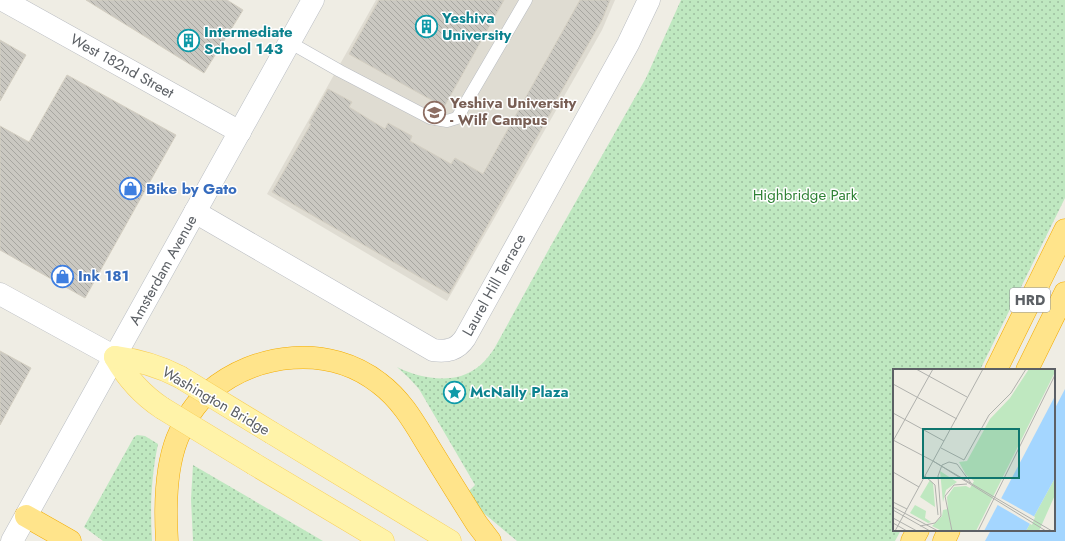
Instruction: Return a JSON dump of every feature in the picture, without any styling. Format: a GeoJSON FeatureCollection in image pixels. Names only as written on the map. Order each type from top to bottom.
{"type":"FeatureCollection","features":[{"type":"Feature","properties":{"kind":"highway","name":"HRD"},"geometry":{"type":"LineString","coordinates":[[996,369],[1065,230]]}},
{"type":"Feature","properties":{"kind":"highway","name":"HRD"},"geometry":{"type":"LineString","coordinates":[[1027,369],[1065,293]]}},
{"type":"Feature","properties":{"kind":"highway"},"geometry":{"type":"LineString","coordinates":[[167,541],[166,514],[170,463],[175,446],[190,413],[208,392],[243,370],[269,361],[307,358],[321,359],[348,365],[378,382],[391,393],[407,411],[477,524],[490,541]]}},
{"type":"Feature","properties":{"kind":"highway"},"geometry":{"type":"LineString","coordinates":[[26,516],[70,541]]}},
{"type":"Feature","properties":{"kind":"highway"},"geometry":{"type":"LineString","coordinates":[[912,541],[917,531]]}},
{"type":"Feature","properties":{"kind":"highway"},"geometry":{"type":"LineString","coordinates":[[944,541],[949,531]]}},
{"type":"Feature","properties":{"kind":"main road","name":"Washington Bridge"},"geometry":{"type":"LineString","coordinates":[[115,357],[150,364],[180,377],[450,541]]}},
{"type":"Feature","properties":{"kind":"main road","name":"Washington Bridge"},"geometry":{"type":"LineString","coordinates":[[115,357],[121,368],[136,387],[145,396],[162,408],[383,541]]}},
{"type":"Feature","properties":{"kind":"street","name":"West 182nd Street"},"geometry":{"type":"LineString","coordinates":[[3,0],[240,132]]}},
{"type":"Feature","properties":{"kind":"street","name":"Amsterdam Avenue"},"geometry":{"type":"LineString","coordinates":[[12,541],[313,0]]}},
{"type":"Feature","properties":{"kind":"street","name":"Laurel Hill Terrace"},"geometry":{"type":"LineString","coordinates":[[195,212],[433,350],[441,351],[456,348],[465,338],[628,44],[649,0]]}},
{"type":"Feature","properties":{"kind":"street"},"geometry":{"type":"LineString","coordinates":[[0,294],[115,357]]}},
{"type":"Feature","properties":{"kind":"lane"},"geometry":{"type":"LineString","coordinates":[[289,42],[340,71],[430,118],[447,121],[457,118],[526,0]]}},
{"type":"Feature","properties":{"kind":"shaded area","name":"Yeshiva University - Wilf Campus"},"geometry":{"type":"Polygon","coordinates":[[[376,0],[615,0],[602,30],[447,301],[267,194],[376,0]]]}},
{"type":"Feature","properties":{"kind":"green space","name":"Highbridge Park"},"geometry":{"type":"Polygon","coordinates":[[[681,0],[1065,0],[1065,198],[980,369],[893,369],[893,531],[900,531],[895,541],[517,541],[480,510],[469,491],[475,485],[419,389],[397,367],[424,377],[454,377],[464,375],[475,369],[489,356],[646,78],[681,0]]]}},
{"type":"Feature","properties":{"kind":"green space"},"geometry":{"type":"Polygon","coordinates":[[[137,435],[145,436],[158,444],[152,492],[152,541],[103,541],[84,527],[134,437],[137,435]]]}},
{"type":"Feature","properties":{"kind":"green space"},"geometry":{"type":"Polygon","coordinates":[[[193,465],[323,541],[193,541],[191,499],[193,465]]]}},
{"type":"Feature","properties":{"kind":"water"},"geometry":{"type":"Polygon","coordinates":[[[1065,389],[1065,541],[985,541],[990,531],[1055,531],[1055,408],[1065,389]]]}},
{"type":"Feature","properties":{"kind":"building","name":"Intermediate School 143"},"geometry":{"type":"Polygon","coordinates":[[[86,0],[227,0],[243,10],[204,73],[86,0]]]}},
{"type":"Feature","properties":{"kind":"building","name":"Yeshiva University"},"geometry":{"type":"Polygon","coordinates":[[[379,0],[504,0],[444,107],[349,54],[379,0]]]}},
{"type":"Feature","properties":{"kind":"building"},"geometry":{"type":"Polygon","coordinates":[[[580,0],[610,0],[602,20],[449,294],[272,192],[311,124],[309,123],[328,89],[352,102],[349,107],[385,129],[388,123],[412,136],[410,141],[451,164],[455,158],[483,174],[580,0]]]}},
{"type":"Feature","properties":{"kind":"building"},"geometry":{"type":"Polygon","coordinates":[[[0,40],[26,55],[0,101],[0,40]]]}},
{"type":"Feature","properties":{"kind":"building"},"geometry":{"type":"Polygon","coordinates":[[[67,75],[176,135],[85,298],[0,250],[0,126],[29,142],[67,75]]]}},
{"type":"Feature","properties":{"kind":"building"},"geometry":{"type":"Polygon","coordinates":[[[0,351],[31,368],[0,425],[0,351]]]}},
{"type":"Feature","properties":{"kind":"place","name":"Yeshiva University"},"geometry":{"type":"Point","coordinates":[426,27]}},
{"type":"Feature","properties":{"kind":"place","name":"Intermediate School 143"},"geometry":{"type":"Point","coordinates":[189,41]}},
{"type":"Feature","properties":{"kind":"place","name":"Yeshiva University - Wilf Campus"},"geometry":{"type":"Point","coordinates":[434,112]}},
{"type":"Feature","properties":{"kind":"place","name":"Bike by Gato"},"geometry":{"type":"Point","coordinates":[131,189]}},
{"type":"Feature","properties":{"kind":"place","name":"Ink 181"},"geometry":{"type":"Point","coordinates":[63,276]}},
{"type":"Feature","properties":{"kind":"place","name":"McNally Plaza"},"geometry":{"type":"Point","coordinates":[455,392]}}]}
